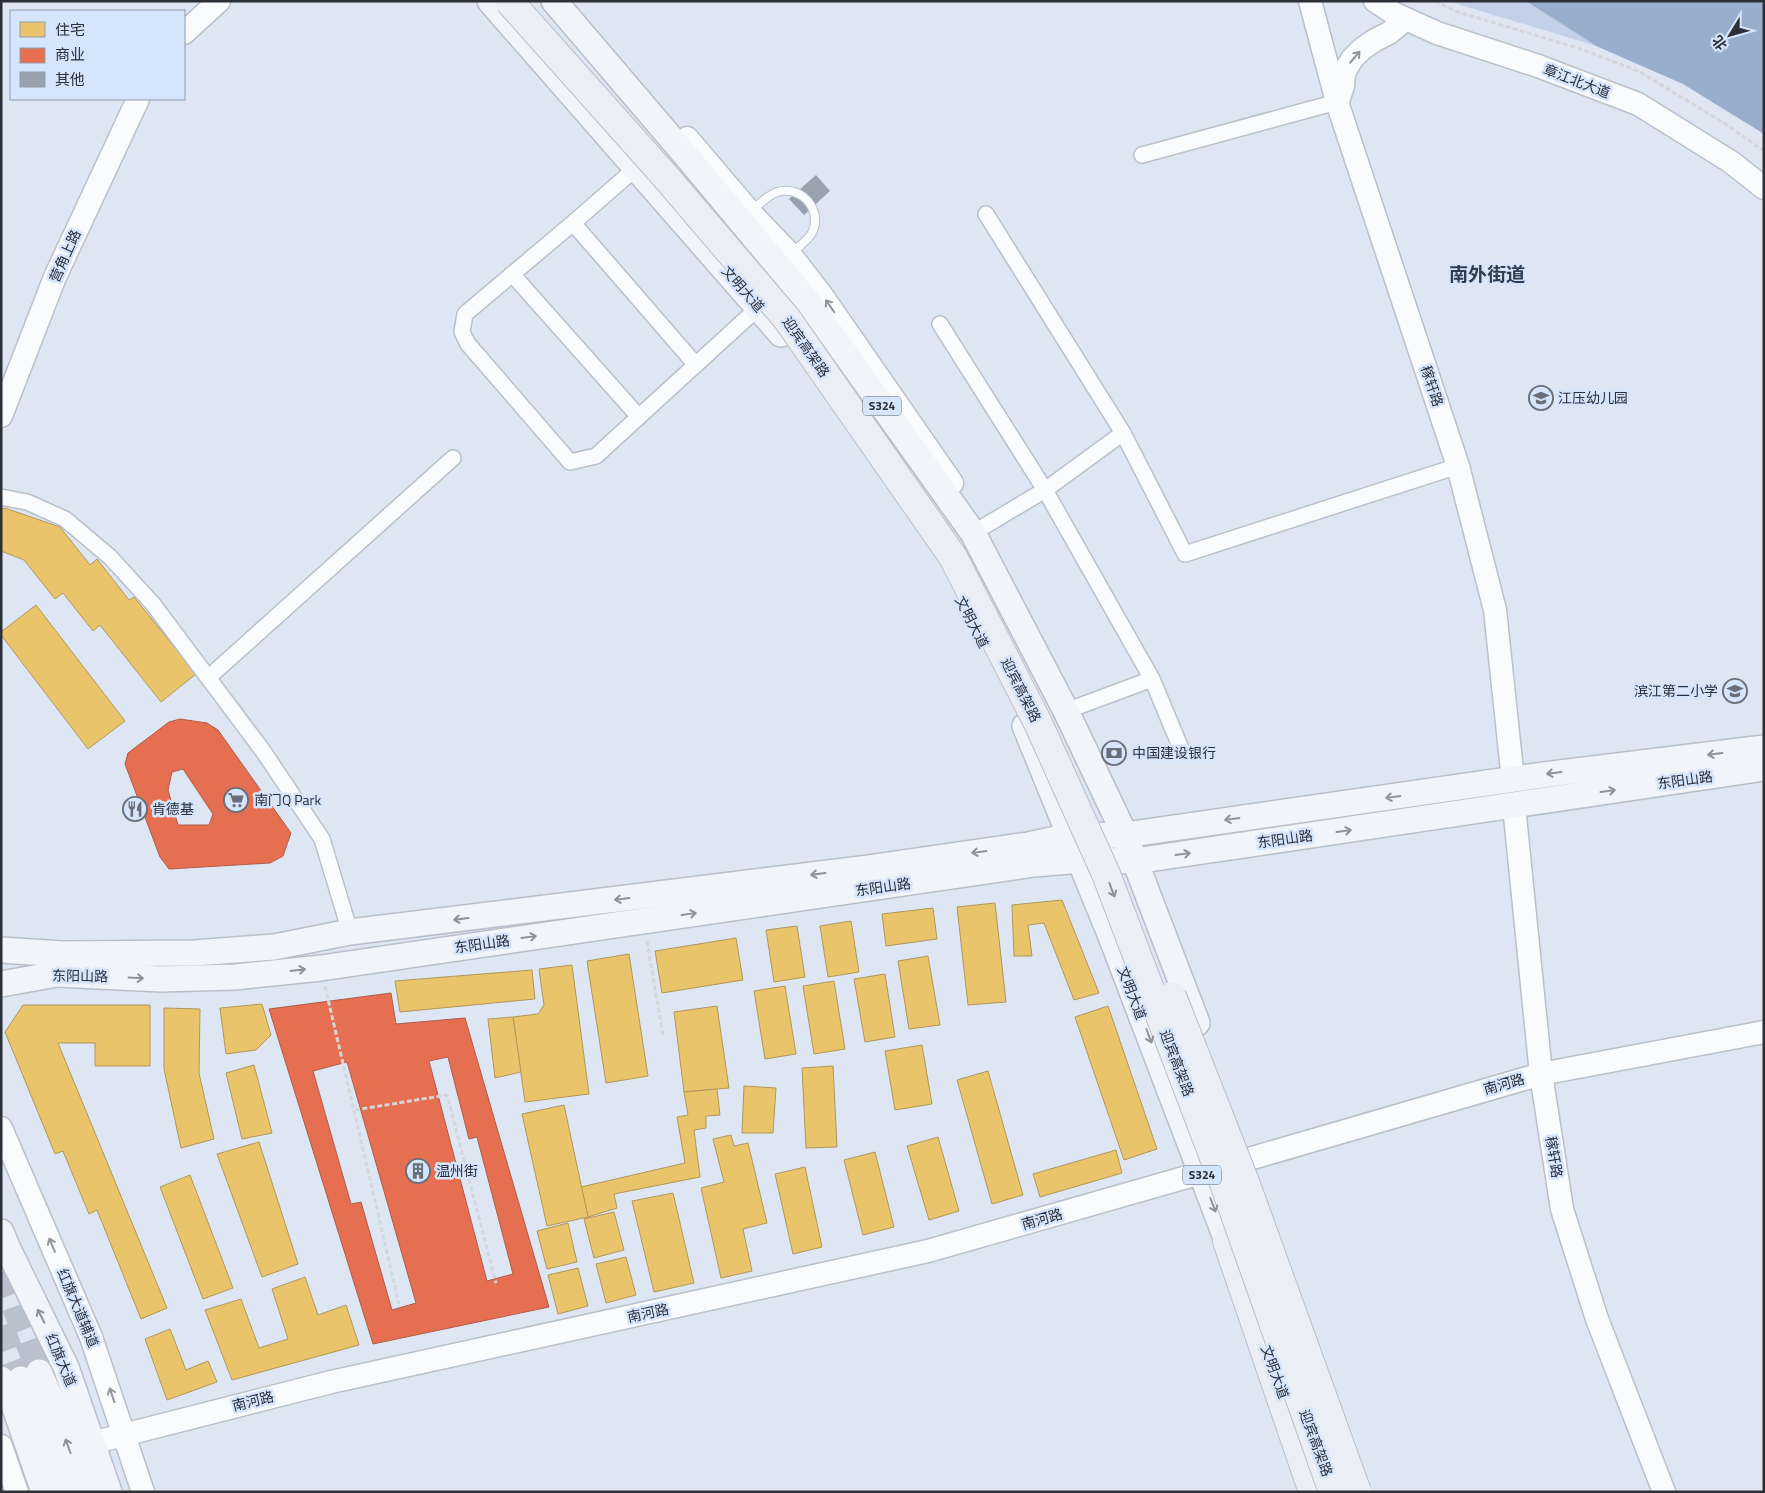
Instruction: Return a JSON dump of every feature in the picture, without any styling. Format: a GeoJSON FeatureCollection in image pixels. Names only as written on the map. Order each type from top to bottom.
{"type":"FeatureCollection","features":[{"type":"Feature","properties":{"kind":"highway","name":"迎宾高架路"},"geometry":{"type":"LineString","coordinates":[[509,1],[665,176],[788,320],[953,557],[1038,723],[1106,874],[1229,1199],[1333,1492]]}},
{"type":"Feature","properties":{"kind":"highway","name":"迎宾高架路"},"geometry":{"type":"LineString","coordinates":[[532,1],[679,165],[798,309],[969,547],[1056,716],[1122,867],[1245,1182],[1357,1492]]}},
{"type":"Feature","properties":{"kind":"highway"},"geometry":{"type":"LineString","coordinates":[[1227,1241],[1314,1492]]}},
{"type":"Feature","properties":{"kind":"main road","name":"文明大道"},"geometry":{"type":"LineString","coordinates":[[490,1],[777,328],[940,560],[1027,730],[1081,860],[1227,1241],[1318,1492]]}},
{"type":"Feature","properties":{"kind":"main road","name":"S324"},"geometry":{"type":"LineString","coordinates":[[554,1],[809,303],[978,530],[1071,709],[1125,835],[1249,1158],[1371,1492]]}},
{"type":"Feature","properties":{"kind":"main road","name":"东阳山路"},"geometry":{"type":"LineString","coordinates":[[1,950],[62,954],[194,953],[274,947],[350,932],[859,869],[1028,845],[1070,836],[1125,835],[1550,774],[1764,748]]}},
{"type":"Feature","properties":{"kind":"main road","name":"东阳山路"},"geometry":{"type":"LineString","coordinates":[[1,984],[57,974],[161,979],[226,978],[321,968],[1034,864],[1081,860],[1135,861],[1764,768]]}},
{"type":"Feature","properties":{"kind":"main road","name":"红旗大道"},"geometry":{"type":"LineString","coordinates":[[1,1232],[66,1367],[109,1492]]}},
{"type":"Feature","properties":{"kind":"main road"},"geometry":{"type":"LineString","coordinates":[[21,1377],[14,1405],[44,1492]]}},
{"type":"Feature","properties":{"kind":"main road"},"geometry":{"type":"LineString","coordinates":[[21,1377],[63,1492]]}},
{"type":"Feature","properties":{"kind":"main road"},"geometry":{"type":"LineString","coordinates":[[21,1377],[54,1406],[85,1492]]}},
{"type":"Feature","properties":{"kind":"street"},"geometry":{"type":"LineString","coordinates":[[185,32],[219,1]]}},
{"type":"Feature","properties":{"kind":"street"},"geometry":{"type":"LineString","coordinates":[[566,1],[598,34],[750,212],[790,254],[823,297],[978,530],[1045,490],[1123,433]]}},
{"type":"Feature","properties":{"kind":"street","name":"稼轩路"},"geometry":{"type":"LineString","coordinates":[[1310,1],[1337,102],[1458,466],[1495,610],[1513,780]]}},
{"type":"Feature","properties":{"kind":"street","name":"章江北大道"},"geometry":{"type":"LineString","coordinates":[[1375,1],[1548,56],[1645,93],[1739,151],[1764,171]]}},
{"type":"Feature","properties":{"kind":"street"},"geometry":{"type":"LineString","coordinates":[[1142,155],[1337,102],[1343,86],[1344,73],[1352,58],[1368,45],[1389,33],[1403,10]]}},
{"type":"Feature","properties":{"kind":"street","name":"章江北大道"},"geometry":{"type":"LineString","coordinates":[[1403,10],[1436,34],[1538,66],[1638,104],[1731,162],[1764,188]]}},
{"type":"Feature","properties":{"kind":"street","name":"营角上路"},"geometry":{"type":"LineString","coordinates":[[1,416],[54,277],[138,100]]}},
{"type":"Feature","properties":{"kind":"street"},"geometry":{"type":"LineString","coordinates":[[636,168],[465,314],[462,332],[468,344],[570,462],[596,456],[759,307]]}},
{"type":"Feature","properties":{"kind":"street"},"geometry":{"type":"LineString","coordinates":[[986,214],[1123,433],[1184,554],[1458,466]]}},
{"type":"Feature","properties":{"kind":"street"},"geometry":{"type":"LineString","coordinates":[[573,223],[696,365]]}},
{"type":"Feature","properties":{"kind":"street"},"geometry":{"type":"LineString","coordinates":[[512,274],[639,417]]}},
{"type":"Feature","properties":{"kind":"street"},"geometry":{"type":"LineString","coordinates":[[940,324],[1045,490],[1152,679],[1182,751]]}},
{"type":"Feature","properties":{"kind":"street"},"geometry":{"type":"LineString","coordinates":[[210,677],[453,458]]}},
{"type":"Feature","properties":{"kind":"street"},"geometry":{"type":"LineString","coordinates":[[1,497],[27,502],[65,520],[110,557],[153,604],[210,677],[263,750],[322,839],[350,932]]}},
{"type":"Feature","properties":{"kind":"street"},"geometry":{"type":"LineString","coordinates":[[1071,709],[1152,679]]}},
{"type":"Feature","properties":{"kind":"street","name":"稼轩路"},"geometry":{"type":"LineString","coordinates":[[1514,806],[1541,1074],[1562,1210],[1597,1319],[1664,1492]]}},
{"type":"Feature","properties":{"kind":"street","name":"南河路"},"geometry":{"type":"LineString","coordinates":[[1249,1158],[1541,1074],[1764,1032]]}},
{"type":"Feature","properties":{"kind":"street","name":"红旗大道辅道"},"geometry":{"type":"LineString","coordinates":[[1,1128],[92,1337],[143,1492]]}},
{"type":"Feature","properties":{"kind":"street","name":"南河路"},"geometry":{"type":"LineString","coordinates":[[92,1442],[331,1382],[928,1251],[1201,1173]]}},
{"type":"Feature","properties":{"kind":"street"},"geometry":{"type":"LineString","coordinates":[[1,1446],[17,1492]]}},
{"type":"Feature","properties":{"kind":"lane"},"geometry":{"type":"LineString","coordinates":[[750,212],[772,194],[778,192],[793,191],[806,198],[814,212],[814,228],[805,242],[790,254]]}},
{"type":"Feature","properties":{"kind":"path"},"geometry":{"type":"LineString","coordinates":[[1435,1],[1455,11],[1578,48],[1640,72],[1724,123],[1764,151]]}},
{"type":"Feature","properties":{"kind":"path"},"geometry":{"type":"LineString","coordinates":[[644,920],[663,1035]]}},
{"type":"Feature","properties":{"kind":"path"},"geometry":{"type":"LineString","coordinates":[[321,968],[399,1304]]}},
{"type":"Feature","properties":{"kind":"path"},"geometry":{"type":"LineString","coordinates":[[354,1110],[446,1095],[496,1282]]}},
{"type":"Feature","properties":{"kind":"shaded area"},"geometry":{"type":"Polygon","coordinates":[[[1448,1],[1526,1],[1596,46],[1448,1]]]}},
{"type":"Feature","properties":{"kind":"shaded area"},"geometry":{"type":"Polygon","coordinates":[[[1526,1],[1764,1],[1764,134],[1683,84],[1596,46],[1526,1]]]}},
{"type":"Feature","properties":{"kind":"building: 住宅"},"geometry":{"type":"Polygon","coordinates":[[[5,508],[60,527],[90,565],[97,559],[129,600],[134,597],[196,674],[161,702],[100,625],[93,631],[63,593],[55,599],[24,560],[1,551],[1,509],[5,508]]]}},
{"type":"Feature","properties":{"kind":"building: 住宅"},"geometry":{"type":"Polygon","coordinates":[[[36,605],[125,721],[88,749],[1,635],[1,632],[36,605]]]}},
{"type":"Feature","properties":{"kind":"building: 住宅"},"geometry":{"type":"Polygon","coordinates":[[[1062,900],[1099,993],[1074,1000],[1044,923],[1028,925],[1032,956],[1014,956],[1012,905],[1062,900]]]}},
{"type":"Feature","properties":{"kind":"building: 住宅"},"geometry":{"type":"Polygon","coordinates":[[[995,903],[1006,1002],[968,1005],[957,907],[995,903]]]}},
{"type":"Feature","properties":{"kind":"building: 住宅"},"geometry":{"type":"Polygon","coordinates":[[[933,908],[937,939],[886,946],[882,914],[933,908]]]}},
{"type":"Feature","properties":{"kind":"building: 住宅"},"geometry":{"type":"Polygon","coordinates":[[[851,921],[859,972],[828,977],[820,926],[851,921]]]}},
{"type":"Feature","properties":{"kind":"building: 住宅"},"geometry":{"type":"Polygon","coordinates":[[[797,926],[805,977],[774,982],[766,930],[797,926]]]}},
{"type":"Feature","properties":{"kind":"building: 住宅"},"geometry":{"type":"Polygon","coordinates":[[[736,938],[743,980],[662,993],[655,951],[736,938]]]}},
{"type":"Feature","properties":{"kind":"building: 住宅"},"geometry":{"type":"Polygon","coordinates":[[[629,954],[648,1076],[606,1083],[587,961],[629,954]]]}},
{"type":"Feature","properties":{"kind":"building: 住宅"},"geometry":{"type":"Polygon","coordinates":[[[928,956],[940,1025],[909,1029],[898,961],[928,956]]]}},
{"type":"Feature","properties":{"kind":"building: 住宅"},"geometry":{"type":"Polygon","coordinates":[[[572,965],[589,1094],[525,1102],[513,1017],[538,1014],[544,1005],[539,969],[572,965]]]}},
{"type":"Feature","properties":{"kind":"building: 住宅"},"geometry":{"type":"Polygon","coordinates":[[[532,970],[535,999],[400,1012],[395,981],[532,970]]]}},
{"type":"Feature","properties":{"kind":"building: 住宅"},"geometry":{"type":"Polygon","coordinates":[[[885,974],[895,1037],[865,1042],[854,979],[885,974]]]}},
{"type":"Feature","properties":{"kind":"building: 住宅"},"geometry":{"type":"Polygon","coordinates":[[[834,981],[845,1049],[814,1054],[803,986],[834,981]]]}},
{"type":"Feature","properties":{"kind":"building: 住宅"},"geometry":{"type":"Polygon","coordinates":[[[785,986],[796,1054],[765,1059],[754,991],[785,986]]]}},
{"type":"Feature","properties":{"kind":"building: 住宅"},"geometry":{"type":"Polygon","coordinates":[[[262,1004],[271,1035],[256,1050],[226,1054],[220,1008],[262,1004]]]}},
{"type":"Feature","properties":{"kind":"building: 住宅"},"geometry":{"type":"Polygon","coordinates":[[[23,1005],[150,1005],[150,1066],[95,1066],[95,1043],[58,1043],[167,1308],[141,1319],[97,1210],[89,1214],[63,1151],[55,1154],[5,1032],[23,1005]]]}},
{"type":"Feature","properties":{"kind":"building: 住宅"},"geometry":{"type":"Polygon","coordinates":[[[717,1006],[729,1088],[684,1092],[674,1012],[717,1006]]]}},
{"type":"Feature","properties":{"kind":"building: 住宅"},"geometry":{"type":"Polygon","coordinates":[[[1108,1006],[1157,1149],[1124,1160],[1075,1017],[1108,1006]]]}},
{"type":"Feature","properties":{"kind":"building: 住宅"},"geometry":{"type":"Polygon","coordinates":[[[164,1008],[200,1009],[199,1073],[214,1139],[181,1148],[164,1069],[164,1008]]]}},
{"type":"Feature","properties":{"kind":"building: 住宅"},"geometry":{"type":"Polygon","coordinates":[[[513,1017],[521,1072],[495,1078],[488,1019],[513,1017]]]}},
{"type":"Feature","properties":{"kind":"building: 住宅"},"geometry":{"type":"Polygon","coordinates":[[[922,1045],[932,1104],[895,1110],[885,1051],[922,1045]]]}},
{"type":"Feature","properties":{"kind":"building: 住宅"},"geometry":{"type":"Polygon","coordinates":[[[254,1065],[272,1133],[242,1139],[226,1073],[254,1065]]]}},
{"type":"Feature","properties":{"kind":"building: 住宅"},"geometry":{"type":"Polygon","coordinates":[[[833,1066],[837,1147],[806,1148],[802,1068],[833,1066]]]}},
{"type":"Feature","properties":{"kind":"building: 住宅"},"geometry":{"type":"Polygon","coordinates":[[[988,1071],[1023,1195],[992,1204],[957,1080],[988,1071]]]}},
{"type":"Feature","properties":{"kind":"building: 住宅"},"geometry":{"type":"Polygon","coordinates":[[[744,1086],[776,1088],[773,1133],[742,1133],[744,1086]]]}},
{"type":"Feature","properties":{"kind":"building: 住宅"},"geometry":{"type":"Polygon","coordinates":[[[717,1089],[720,1115],[706,1116],[706,1128],[694,1130],[700,1177],[614,1194],[617,1208],[588,1217],[581,1187],[685,1163],[677,1117],[688,1115],[684,1092],[717,1089]]]}},
{"type":"Feature","properties":{"kind":"building: 住宅"},"geometry":{"type":"Polygon","coordinates":[[[564,1105],[588,1217],[547,1226],[522,1114],[564,1105]]]}},
{"type":"Feature","properties":{"kind":"building: 住宅"},"geometry":{"type":"Polygon","coordinates":[[[731,1135],[734,1146],[748,1143],[767,1223],[743,1229],[752,1271],[721,1278],[701,1188],[724,1182],[713,1139],[731,1135]]]}},
{"type":"Feature","properties":{"kind":"building: 住宅"},"geometry":{"type":"Polygon","coordinates":[[[938,1137],[959,1211],[929,1220],[907,1146],[938,1137]]]}},
{"type":"Feature","properties":{"kind":"building: 住宅"},"geometry":{"type":"Polygon","coordinates":[[[259,1142],[298,1264],[262,1277],[217,1154],[259,1142]]]}},
{"type":"Feature","properties":{"kind":"building: 住宅"},"geometry":{"type":"Polygon","coordinates":[[[1116,1150],[1122,1173],[1040,1197],[1033,1174],[1116,1150]]]}},
{"type":"Feature","properties":{"kind":"building: 住宅"},"geometry":{"type":"Polygon","coordinates":[[[875,1152],[894,1227],[863,1235],[844,1160],[875,1152]]]}},
{"type":"Feature","properties":{"kind":"building: 住宅"},"geometry":{"type":"Polygon","coordinates":[[[805,1167],[822,1247],[793,1254],[775,1174],[805,1167]]]}},
{"type":"Feature","properties":{"kind":"building: 住宅"},"geometry":{"type":"Polygon","coordinates":[[[190,1175],[233,1288],[203,1299],[160,1187],[190,1175]]]}},
{"type":"Feature","properties":{"kind":"building: 住宅"},"geometry":{"type":"Polygon","coordinates":[[[673,1193],[694,1283],[654,1292],[632,1201],[673,1193]]]}},
{"type":"Feature","properties":{"kind":"building: 住宅"},"geometry":{"type":"Polygon","coordinates":[[[614,1212],[624,1250],[594,1258],[584,1219],[614,1212]]]}},
{"type":"Feature","properties":{"kind":"building: 住宅"},"geometry":{"type":"Polygon","coordinates":[[[568,1223],[577,1262],[547,1269],[537,1231],[568,1223]]]}},
{"type":"Feature","properties":{"kind":"building: 住宅"},"geometry":{"type":"Polygon","coordinates":[[[626,1257],[636,1295],[606,1303],[596,1264],[626,1257]]]}},
{"type":"Feature","properties":{"kind":"building: 住宅"},"geometry":{"type":"Polygon","coordinates":[[[578,1268],[588,1306],[558,1314],[548,1275],[578,1268]]]}},
{"type":"Feature","properties":{"kind":"building: 住宅"},"geometry":{"type":"Polygon","coordinates":[[[305,1277],[318,1315],[346,1305],[359,1345],[232,1380],[205,1310],[241,1299],[259,1348],[288,1339],[272,1289],[305,1277]]]}},
{"type":"Feature","properties":{"kind":"building: 住宅"},"geometry":{"type":"Polygon","coordinates":[[[170,1329],[186,1370],[208,1361],[217,1382],[167,1400],[145,1339],[170,1329]]]}},
{"type":"Feature","properties":{"kind":"building: 商业","name":"南门Q Park"},"geometry":{"type":"Polygon","coordinates":[[[180,719],[207,723],[218,730],[291,833],[283,856],[270,863],[169,869],[160,857],[125,764],[128,753],[169,722],[180,719]],[[183,769],[172,772],[168,790],[178,825],[209,825],[213,814],[183,769]]]}},
{"type":"Feature","properties":{"kind":"building: 商业","name":"温州街"},"geometry":{"type":"Polygon","coordinates":[[[391,993],[396,1024],[465,1018],[549,1307],[373,1344],[269,1009],[391,993]],[[448,1057],[429,1061],[487,1281],[513,1274],[477,1137],[469,1139],[448,1057]],[[347,1062],[313,1071],[351,1204],[361,1202],[392,1310],[416,1303],[347,1062]]]}},
{"type":"Feature","properties":{"kind":"building: 其他"},"geometry":{"type":"Polygon","coordinates":[[[816,175],[830,191],[804,215],[789,199],[816,175]]]}},
{"type":"Feature","properties":{"kind":"tunnel"},"geometry":{"type":"LineString","coordinates":[[1,1272],[39,1372]]}},
{"type":"Feature","properties":{"kind":"tunnel"},"geometry":{"type":"LineString","coordinates":[[1,1326],[21,1379]]}},
{"type":"Feature","properties":{"kind":"place","name":"江压幼儿园"},"geometry":{"type":"Point","coordinates":[1541,398]}},
{"type":"Feature","properties":{"kind":"place","name":"滨江第二小学"},"geometry":{"type":"Point","coordinates":[1735,691]}},
{"type":"Feature","properties":{"kind":"place","name":"中国建设银行"},"geometry":{"type":"Point","coordinates":[1114,753]}},
{"type":"Feature","properties":{"kind":"place","name":"南门Q Park"},"geometry":{"type":"Point","coordinates":[236,800]}},
{"type":"Feature","properties":{"kind":"place","name":"肯德基"},"geometry":{"type":"Point","coordinates":[135,809]}},
{"type":"Feature","properties":{"kind":"place","name":"温州街"},"geometry":{"type":"Point","coordinates":[418,1171]}},
{"type":"Feature","properties":{"kind":"district","name":"南外街道"},"geometry":{"type":"Point","coordinates":[1487,274]}}]}
